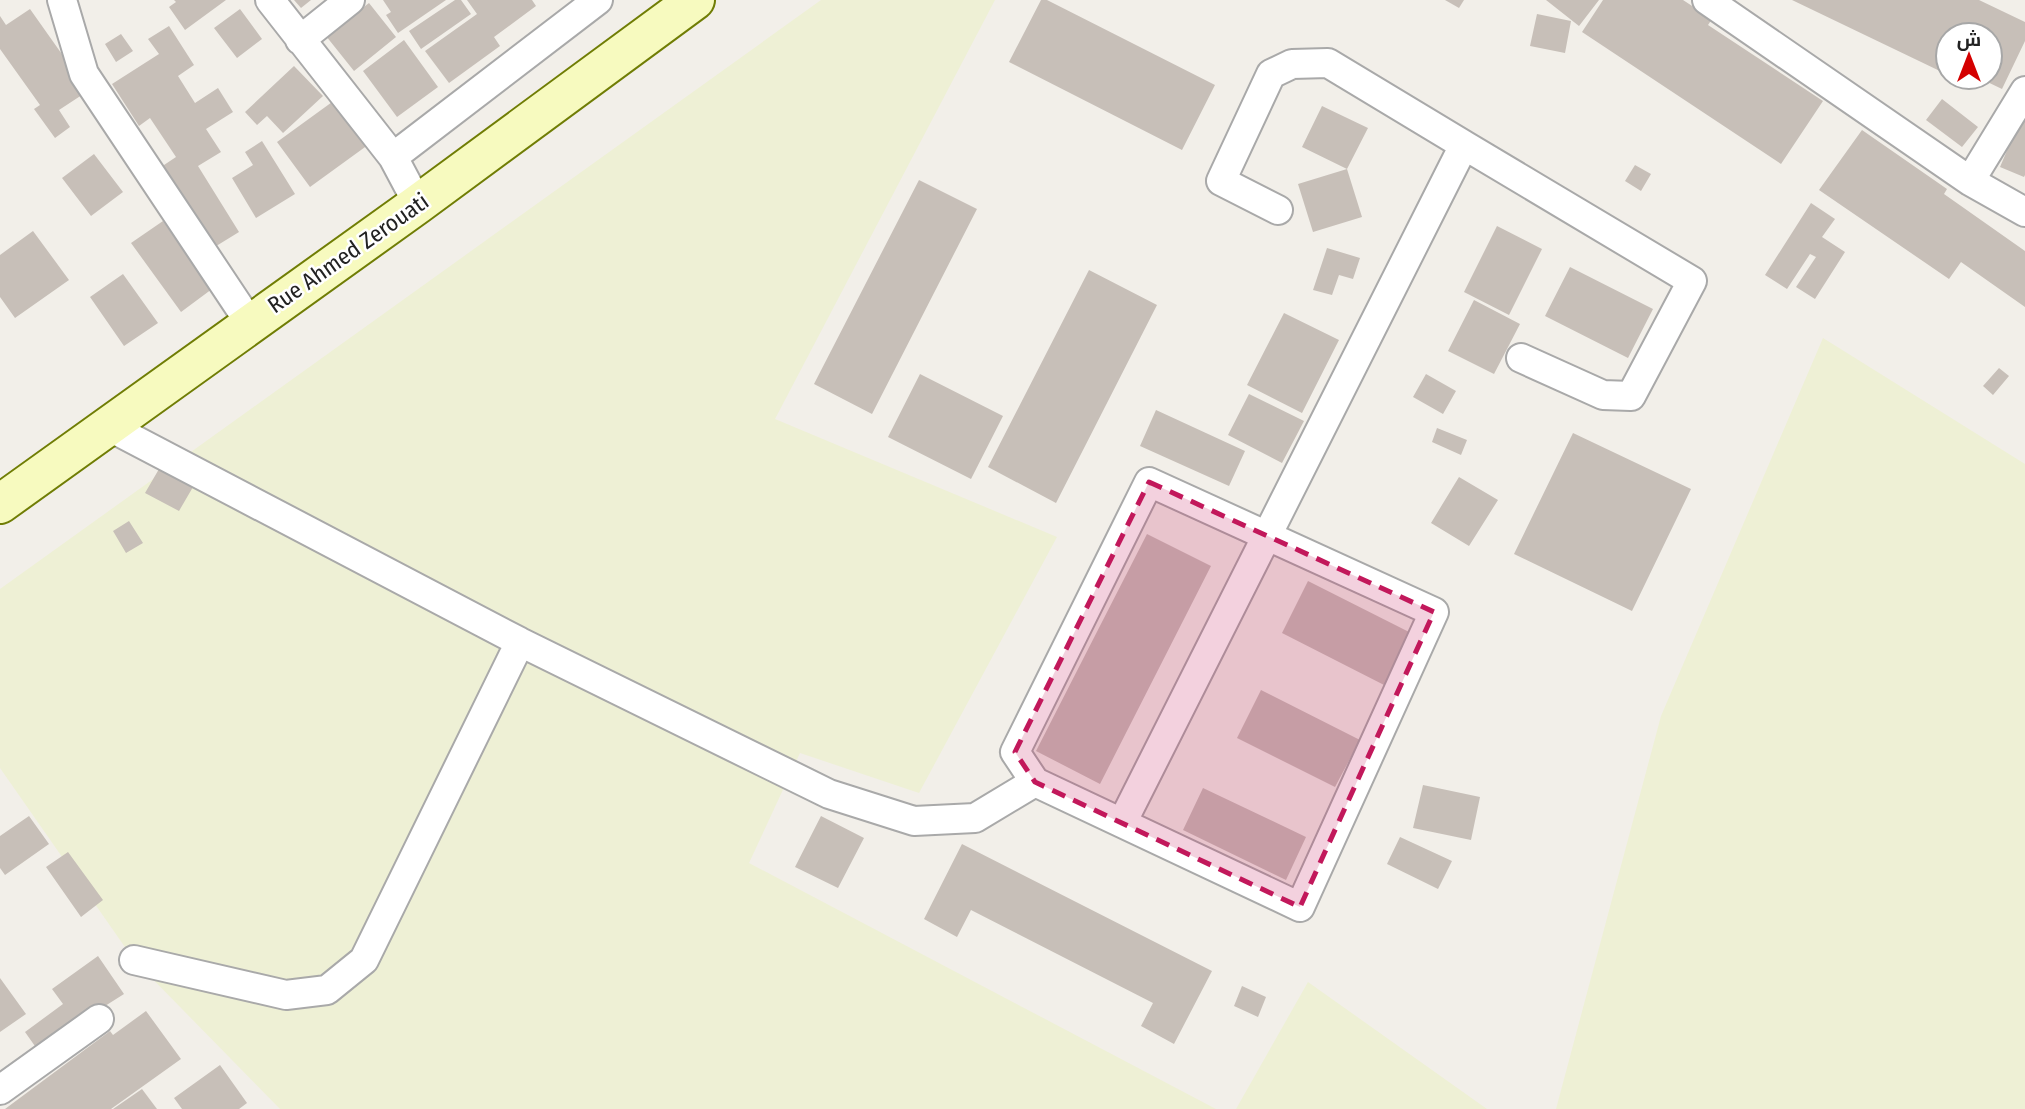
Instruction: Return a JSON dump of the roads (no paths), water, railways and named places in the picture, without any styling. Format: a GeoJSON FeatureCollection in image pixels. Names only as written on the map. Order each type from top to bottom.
{"type":"FeatureCollection","features":[{"type":"Feature","properties":{"kind":"main road","name":"Rue Ahmed Zerouati"},"geometry":{"type":"LineString","coordinates":[[0,504],[418,205],[695,0]]}},
{"type":"Feature","properties":{"kind":"street"},"geometry":{"type":"LineString","coordinates":[[62,0],[84,74],[250,323]]}},
{"type":"Feature","properties":{"kind":"street"},"geometry":{"type":"LineString","coordinates":[[270,0],[393,158],[418,205]]}},
{"type":"Feature","properties":{"kind":"street"},"geometry":{"type":"LineString","coordinates":[[300,40],[350,0]]}},
{"type":"Feature","properties":{"kind":"street"},"geometry":{"type":"LineString","coordinates":[[393,158],[598,0]]}},
{"type":"Feature","properties":{"kind":"street"},"geometry":{"type":"LineString","coordinates":[[1707,0],[1970,181],[2025,212]]}},
{"type":"Feature","properties":{"kind":"street"},"geometry":{"type":"LineString","coordinates":[[1278,210],[1221,181],[1272,74],[1292,64],[1328,63],[1692,281],[1631,396],[1602,395],[1521,358]]}},
{"type":"Feature","properties":{"kind":"street"},"geometry":{"type":"LineString","coordinates":[[1970,181],[2025,92]]}},
{"type":"Feature","properties":{"kind":"street"},"geometry":{"type":"LineString","coordinates":[[1122,823],[1269,537],[1464,145]]}},
{"type":"Feature","properties":{"kind":"street"},"geometry":{"type":"LineString","coordinates":[[108,426],[520,642],[829,794],[914,821],[975,818],[1035,782]]}},
{"type":"Feature","properties":{"kind":"street"},"geometry":{"type":"LineString","coordinates":[[1149,482],[1434,612],[1300,907],[1035,782],[1015,752],[1149,482]]}},
{"type":"Feature","properties":{"kind":"street"},"geometry":{"type":"LineString","coordinates":[[134,960],[286,995],[327,990],[354,968],[363,960],[520,642]]}},
{"type":"Feature","properties":{"kind":"street"},"geometry":{"type":"LineString","coordinates":[[0,1090],[99,1019]]}}]}
